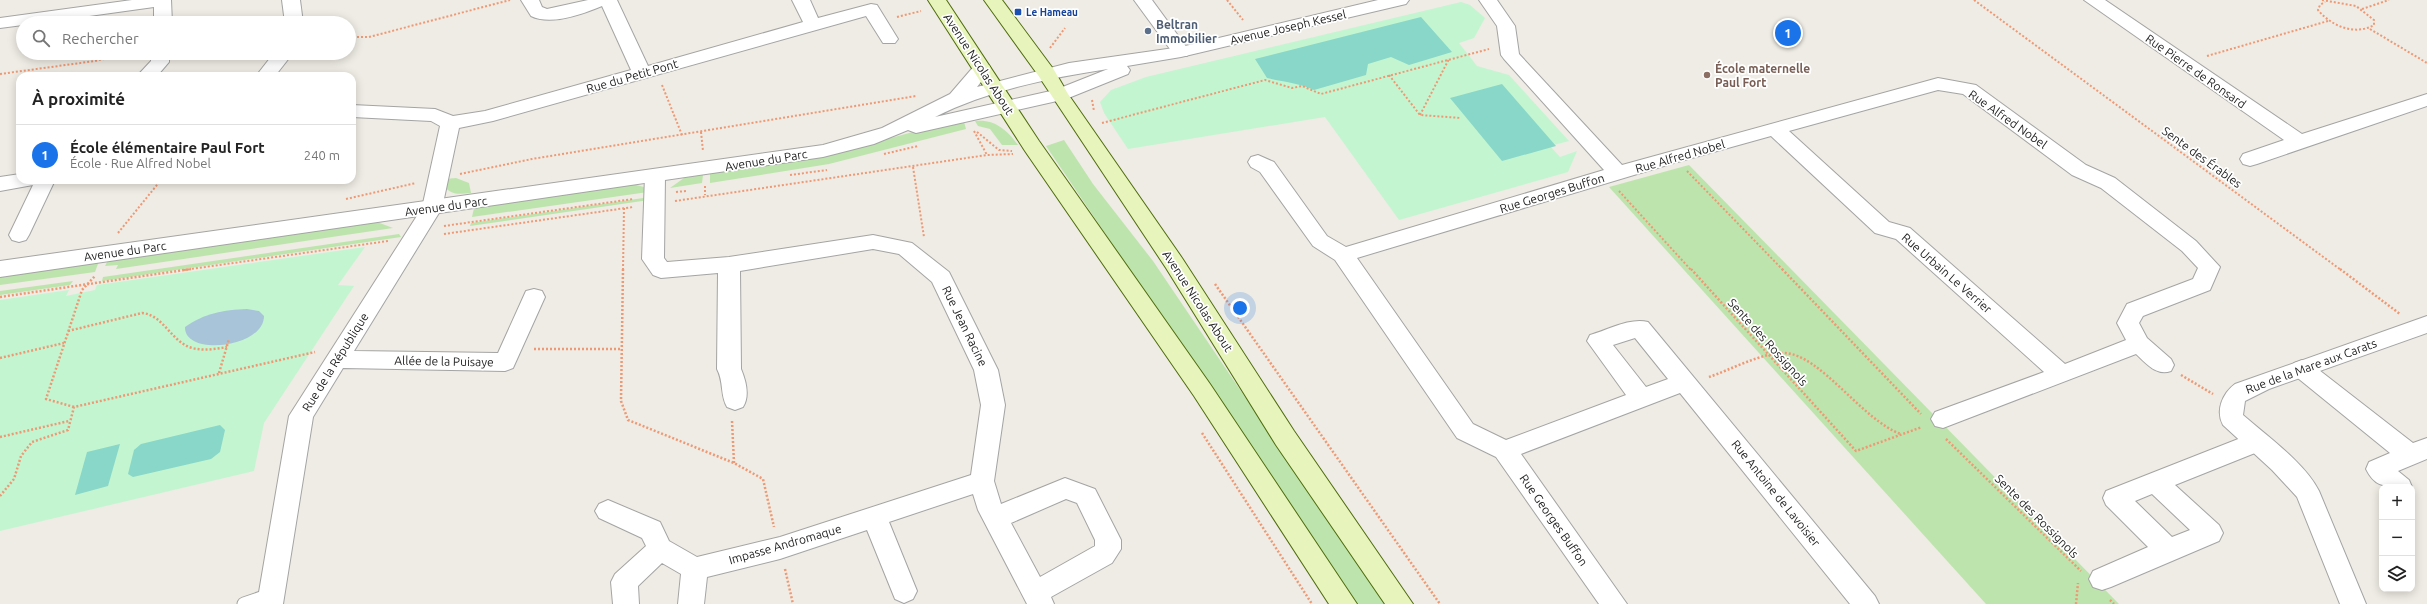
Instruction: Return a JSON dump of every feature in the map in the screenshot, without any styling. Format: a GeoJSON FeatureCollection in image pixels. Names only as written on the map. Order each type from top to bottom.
{"type":"FeatureCollection","features":[{"type":"Feature","properties":{"kind":"main road","name":"Avenue Nicolas About"},"geometry":{"type":"LineString","coordinates":[[938,0],[1007,108],[1020,154],[1202,390],[1344,604]]}},
{"type":"Feature","properties":{"kind":"main road","name":"Avenue Nicolas About"},"geometry":{"type":"LineString","coordinates":[[993,0],[1047,74],[1059,95],[1174,263],[1285,438],[1400,604]]}},
{"type":"Feature","properties":{"kind":"street"},"geometry":{"type":"LineString","coordinates":[[50,16],[163,0],[163,16]]}},
{"type":"Feature","properties":{"kind":"street"},"geometry":{"type":"LineString","coordinates":[[291,0],[293,16]]}},
{"type":"Feature","properties":{"kind":"street"},"geometry":{"type":"LineString","coordinates":[[530,0],[534,9],[542,14],[560,13],[602,0]]}},
{"type":"Feature","properties":{"kind":"street"},"geometry":{"type":"LineString","coordinates":[[608,0],[649,71]]}},
{"type":"Feature","properties":{"kind":"street"},"geometry":{"type":"LineString","coordinates":[[801,0],[813,25]]}},
{"type":"Feature","properties":{"kind":"street"},"geometry":{"type":"LineString","coordinates":[[1143,0],[1181,52]]}},
{"type":"Feature","properties":{"kind":"street","name":"Avenue Joseph Kessel"},"geometry":{"type":"LineString","coordinates":[[993,87],[1047,74],[1152,58],[1181,52],[1400,0]]}},
{"type":"Feature","properties":{"kind":"street","name":"Rue Georges Buffon"},"geometry":{"type":"LineString","coordinates":[[1344,255],[1618,182],[1510,55],[1507,44],[1506,26],[1488,0]]}},
{"type":"Feature","properties":{"kind":"street","name":"Rue Pierre de Ronsard"},"geometry":{"type":"LineString","coordinates":[[2093,0],[2300,142]]}},
{"type":"Feature","properties":{"kind":"street","name":"Rue du Petit Pont"},"geometry":{"type":"LineString","coordinates":[[450,123],[486,117],[871,9],[889,39]]}},
{"type":"Feature","properties":{"kind":"street"},"geometry":{"type":"LineString","coordinates":[[0,23],[16,21]]}},
{"type":"Feature","properties":{"kind":"street","name":"Avenue Joseph Kessel"},"geometry":{"type":"LineString","coordinates":[[1007,108],[1082,88],[1101,77],[1152,58]]}},
{"type":"Feature","properties":{"kind":"street"},"geometry":{"type":"LineString","coordinates":[[150,72],[160,62],[160,60]]}},
{"type":"Feature","properties":{"kind":"street"},"geometry":{"type":"LineString","coordinates":[[268,72],[278,60]]}},
{"type":"Feature","properties":{"kind":"street","name":"Avenue du Parc"},"geometry":{"type":"LineString","coordinates":[[957,98],[982,69]]}},
{"type":"Feature","properties":{"kind":"street","name":"Rue Alfred Nobel"},"geometry":{"type":"LineString","coordinates":[[1618,182],[1673,156],[1938,84],[1969,89],[2079,170],[2108,182],[2189,246],[2209,266],[2202,284],[2135,310],[2128,323],[2139,344],[2163,365]]}},
{"type":"Feature","properties":{"kind":"street","name":"Avenue du Parc"},"geometry":{"type":"LineString","coordinates":[[0,269],[823,151],[867,140],[889,132],[957,98],[993,87]]}},
{"type":"Feature","properties":{"kind":"street"},"geometry":{"type":"LineString","coordinates":[[2250,159],[2427,100]]}},
{"type":"Feature","properties":{"kind":"street","name":"Avenue du Parc"},"geometry":{"type":"LineString","coordinates":[[889,132],[1007,108]]}},
{"type":"Feature","properties":{"kind":"street"},"geometry":{"type":"LineString","coordinates":[[356,111],[435,115],[450,123],[432,208]]}},
{"type":"Feature","properties":{"kind":"street","name":"Rue Urbain Le Verrier"},"geometry":{"type":"LineString","coordinates":[[1775,129],[1882,228],[1903,233],[2062,375]]}},
{"type":"Feature","properties":{"kind":"street","name":"Rue Georges Buffon"},"geometry":{"type":"LineString","coordinates":[[1258,162],[1267,167],[1320,240],[1344,255],[1466,431],[1505,450],[1614,604]]}},
{"type":"Feature","properties":{"kind":"street","name":"Rue Jean Racine"},"geometry":{"type":"LineString","coordinates":[[655,176],[653,259],[662,270],[729,265],[872,242],[904,248],[941,277],[986,370],[993,405],[982,481],[987,503],[1038,599]]}},
{"type":"Feature","properties":{"kind":"street"},"geometry":{"type":"LineString","coordinates":[[0,184],[16,182]]}},
{"type":"Feature","properties":{"kind":"street"},"geometry":{"type":"LineString","coordinates":[[19,235],[42,184]]}},
{"type":"Feature","properties":{"kind":"street","name":"Rue de la République"},"geometry":{"type":"LineString","coordinates":[[270,600],[301,416],[432,208]]}},
{"type":"Feature","properties":{"kind":"street"},"geometry":{"type":"LineString","coordinates":[[729,265],[729,369],[734,379],[735,401]]}},
{"type":"Feature","properties":{"kind":"street","name":"Allée de la Puisaye"},"geometry":{"type":"LineString","coordinates":[[340,354],[505,362],[534,297]]}},
{"type":"Feature","properties":{"kind":"street","name":"Rue de la Mare aux Carats"},"geometry":{"type":"LineString","coordinates":[[2353,604],[2307,491],[2282,463],[2256,442],[2231,418],[2234,397],[2243,390],[2424,326]]}},
{"type":"Feature","properties":{"kind":"street","name":"Rue Antoine de Lavoisier"},"geometry":{"type":"LineString","coordinates":[[1641,398],[1598,341],[1640,328],[1866,604]]}},
{"type":"Feature","properties":{"kind":"street"},"geometry":{"type":"LineString","coordinates":[[1934,425],[2139,344]]}},
{"type":"Feature","properties":{"kind":"street"},"geometry":{"type":"LineString","coordinates":[[2302,369],[2419,451]]}},
{"type":"Feature","properties":{"kind":"street"},"geometry":{"type":"LineString","coordinates":[[1505,450],[1685,382]]}},
{"type":"Feature","properties":{"kind":"street"},"geometry":{"type":"LineString","coordinates":[[2168,550],[2115,498],[2256,442]]}},
{"type":"Feature","properties":{"kind":"street"},"geometry":{"type":"LineString","coordinates":[[2396,484],[2378,469],[2419,451]]}},
{"type":"Feature","properties":{"kind":"street","name":"Impasse Andromaque"},"geometry":{"type":"LineString","coordinates":[[695,569],[780,548],[982,481]]}},
{"type":"Feature","properties":{"kind":"street"},"geometry":{"type":"LineString","coordinates":[[2098,584],[2168,550],[2210,532],[2156,482]]}},
{"type":"Feature","properties":{"kind":"street"},"geometry":{"type":"LineString","coordinates":[[995,518],[1065,488],[1086,496],[1108,540],[1108,549],[1103,555],[1038,599]]}},
{"type":"Feature","properties":{"kind":"street"},"geometry":{"type":"LineString","coordinates":[[608,511],[650,530],[660,549],[695,569],[691,604]]}},
{"type":"Feature","properties":{"kind":"street"},"geometry":{"type":"LineString","coordinates":[[874,517],[904,592]]}},
{"type":"Feature","properties":{"kind":"street"},"geometry":{"type":"LineString","coordinates":[[626,604],[624,582],[660,549]]}},
{"type":"Feature","properties":{"kind":"lane"},"geometry":{"type":"LineString","coordinates":[[244,604],[270,600]]}},
{"type":"Feature","properties":{"kind":"path"},"geometry":{"type":"LineString","coordinates":[[356,37],[369,37],[512,0]]}},
{"type":"Feature","properties":{"kind":"path"},"geometry":{"type":"LineString","coordinates":[[1227,0],[1243,21]]}},
{"type":"Feature","properties":{"kind":"path","name":"Sente des Érables"},"geometry":{"type":"LineString","coordinates":[[1974,0],[2402,315],[2395,318]]}},
{"type":"Feature","properties":{"kind":"path"},"geometry":{"type":"LineString","coordinates":[[2322,0],[2325,2],[2342,3],[2361,9],[2374,20],[2374,25],[2370,29]]}},
{"type":"Feature","properties":{"kind":"path"},"geometry":{"type":"LineString","coordinates":[[2361,9],[2389,0]]}},
{"type":"Feature","properties":{"kind":"path"},"geometry":{"type":"LineString","coordinates":[[2325,2],[2320,5],[2318,10],[2328,21],[2350,29],[2370,29],[2427,63]]}},
{"type":"Feature","properties":{"kind":"path"},"geometry":{"type":"LineString","coordinates":[[879,22],[922,11]]}},
{"type":"Feature","properties":{"kind":"path"},"geometry":{"type":"LineString","coordinates":[[2184,62],[2328,21]]}},
{"type":"Feature","properties":{"kind":"path"},"geometry":{"type":"LineString","coordinates":[[1049,50],[1066,28]]}},
{"type":"Feature","properties":{"kind":"path"},"geometry":{"type":"LineString","coordinates":[[1106,129],[1101,123],[1265,80],[1292,88],[1302,86],[1321,94],[1507,44]]}},
{"type":"Feature","properties":{"kind":"path"},"geometry":{"type":"LineString","coordinates":[[1420,115],[1449,59]]}},
{"type":"Feature","properties":{"kind":"path"},"geometry":{"type":"LineString","coordinates":[[0,74],[103,60]]}},
{"type":"Feature","properties":{"kind":"path"},"geometry":{"type":"LineString","coordinates":[[649,71],[682,135]]}},
{"type":"Feature","properties":{"kind":"path"},"geometry":{"type":"LineString","coordinates":[[1389,75],[1420,115],[1461,118]]}},
{"type":"Feature","properties":{"kind":"path"},"geometry":{"type":"LineString","coordinates":[[342,200],[532,159],[924,95]]}},
{"type":"Feature","properties":{"kind":"path"},"geometry":{"type":"LineString","coordinates":[[974,131],[987,155]]}},
{"type":"Feature","properties":{"kind":"path"},"geometry":{"type":"LineString","coordinates":[[444,234],[913,167],[987,155],[1020,154]]}},
{"type":"Feature","properties":{"kind":"path","name":"Sente des Rossignols"},"geometry":{"type":"LineString","coordinates":[[1673,156],[1934,425],[2078,569],[2098,584],[2114,604]]}},
{"type":"Feature","properties":{"kind":"path"},"geometry":{"type":"LineString","coordinates":[[913,167],[926,245]]}},
{"type":"Feature","properties":{"kind":"path","name":"Sente des Rossignols"},"geometry":{"type":"LineString","coordinates":[[1618,182],[1769,357],[1856,451],[1902,434],[1934,425]]}},
{"type":"Feature","properties":{"kind":"path"},"geometry":{"type":"LineString","coordinates":[[125,234],[117,235],[131,215],[158,184]]}},
{"type":"Feature","properties":{"kind":"path"},"geometry":{"type":"LineString","coordinates":[[624,208],[621,401],[628,420],[734,463],[763,479],[793,604]]}},
{"type":"Feature","properties":{"kind":"path"},"geometry":{"type":"LineString","coordinates":[[0,297],[394,240]]}},
{"type":"Feature","properties":{"kind":"path"},"geometry":{"type":"LineString","coordinates":[[106,254],[97,274],[82,290],[46,399],[74,407],[330,349],[340,354]]}},
{"type":"Feature","properties":{"kind":"path"},"geometry":{"type":"LineString","coordinates":[[1211,279],[1440,604]]}},
{"type":"Feature","properties":{"kind":"path"},"geometry":{"type":"LineString","coordinates":[[68,331],[142,313],[154,314],[181,343],[192,349],[206,351],[227,347]]}},
{"type":"Feature","properties":{"kind":"path"},"geometry":{"type":"LineString","coordinates":[[219,373],[229,339]]}},
{"type":"Feature","properties":{"kind":"path"},"geometry":{"type":"LineString","coordinates":[[0,358],[64,343]]}},
{"type":"Feature","properties":{"kind":"path"},"geometry":{"type":"LineString","coordinates":[[511,348],[621,349]]}},
{"type":"Feature","properties":{"kind":"path"},"geometry":{"type":"LineString","coordinates":[[1685,382],[1700,380],[1785,353],[1796,357],[1817,370],[1882,426],[1902,434]]}},
{"type":"Feature","properties":{"kind":"path"},"geometry":{"type":"LineString","coordinates":[[2163,365],[2214,394]]}},
{"type":"Feature","properties":{"kind":"path"},"geometry":{"type":"LineString","coordinates":[[734,463],[732,406],[735,401]]}},
{"type":"Feature","properties":{"kind":"path"},"geometry":{"type":"LineString","coordinates":[[0,496],[14,479],[21,456],[32,442],[68,430],[69,420],[74,407]]}},
{"type":"Feature","properties":{"kind":"path"},"geometry":{"type":"LineString","coordinates":[[0,437],[69,420]]}},
{"type":"Feature","properties":{"kind":"path"},"geometry":{"type":"LineString","coordinates":[[1201,432],[1312,604]]}},
{"type":"Feature","properties":{"kind":"path"},"geometry":{"type":"LineString","coordinates":[[2076,604],[2078,569]]}},
{"type":"Feature","properties":{"kind":"green space"},"geometry":{"type":"Polygon","coordinates":[[[1461,2],[1470,5],[1485,18],[1474,38],[1459,43],[1477,66],[1509,75],[1569,141],[1550,146],[1560,157],[1577,151],[1568,172],[1399,220],[1325,117],[1128,149],[1104,113],[1100,102],[1111,90],[1146,77],[1461,2]]]}},
{"type":"Feature","properties":{"kind":"green space"},"geometry":{"type":"Polygon","coordinates":[[[975,121],[989,122],[1000,127],[1005,130],[1018,145],[1002,145],[990,129],[978,126],[975,121]]]}},
{"type":"Feature","properties":{"kind":"green space"},"geometry":{"type":"Polygon","coordinates":[[[964,122],[966,129],[829,164],[710,183],[710,173],[824,156],[913,132],[964,122]]]}},
{"type":"Feature","properties":{"kind":"green space"},"geometry":{"type":"Polygon","coordinates":[[[1064,140],[1093,184],[1153,261],[1385,604],[1356,604],[1046,146],[1064,140]]]}},
{"type":"Feature","properties":{"kind":"green space"},"geometry":{"type":"Polygon","coordinates":[[[1689,165],[2119,604],[1986,604],[1609,187],[1689,165]]]}},
{"type":"Feature","properties":{"kind":"green space"},"geometry":{"type":"Polygon","coordinates":[[[703,175],[702,183],[670,188],[684,178],[703,175]]]}},
{"type":"Feature","properties":{"kind":"green space"},"geometry":{"type":"Polygon","coordinates":[[[456,178],[469,183],[471,193],[453,193],[444,186],[446,179],[456,178]]]}},
{"type":"Feature","properties":{"kind":"green space"},"geometry":{"type":"Polygon","coordinates":[[[632,184],[644,187],[648,192],[472,217],[474,208],[632,184]]]}},
{"type":"Feature","properties":{"kind":"green space"},"geometry":{"type":"Polygon","coordinates":[[[650,197],[649,200],[470,226],[471,223],[650,197]]]}},
{"type":"Feature","properties":{"kind":"green space"},"geometry":{"type":"Polygon","coordinates":[[[377,222],[393,228],[116,269],[118,265],[105,266],[108,260],[377,222]]]}},
{"type":"Feature","properties":{"kind":"green space"},"geometry":{"type":"Polygon","coordinates":[[[399,234],[401,237],[102,281],[103,277],[399,234]]]}},
{"type":"Feature","properties":{"kind":"green space"},"geometry":{"type":"Polygon","coordinates":[[[365,247],[338,285],[354,286],[264,423],[254,471],[0,531],[0,300],[69,290],[66,296],[95,290],[97,285],[365,247]]]}},
{"type":"Feature","properties":{"kind":"green space"},"geometry":{"type":"Polygon","coordinates":[[[99,261],[95,272],[0,285],[0,275],[99,261]]]}},
{"type":"Feature","properties":{"kind":"green space"},"geometry":{"type":"Polygon","coordinates":[[[73,281],[70,285],[0,295],[0,291],[73,281]]]}},
{"type":"Feature","properties":{"kind":"shaded area"},"geometry":{"type":"Polygon","coordinates":[[[1421,17],[1452,52],[1409,65],[1391,57],[1368,64],[1366,75],[1314,90],[1297,84],[1267,78],[1255,59],[1421,17]]]}},
{"type":"Feature","properties":{"kind":"shaded area"},"geometry":{"type":"Polygon","coordinates":[[[1502,84],[1556,146],[1502,161],[1450,98],[1502,84]]]}},
{"type":"Feature","properties":{"kind":"shaded area"},"geometry":{"type":"Polygon","coordinates":[[[247,309],[259,311],[264,316],[261,327],[252,335],[239,341],[224,345],[210,345],[197,342],[188,336],[185,327],[200,318],[222,311],[247,309]]]}},
{"type":"Feature","properties":{"kind":"shaded area"},"geometry":{"type":"Polygon","coordinates":[[[220,425],[225,430],[220,452],[211,459],[133,477],[128,474],[134,450],[141,444],[220,425]]]}},
{"type":"Feature","properties":{"kind":"shaded area"},"geometry":{"type":"Polygon","coordinates":[[[120,444],[108,486],[75,495],[87,452],[120,444]]]}},
{"type":"Feature","properties":{"kind":"place","name":"Le Hameau"},"geometry":{"type":"Point","coordinates":[1018,12]}},
{"type":"Feature","properties":{"kind":"place","name":"Beltran Immobilier"},"geometry":{"type":"Point","coordinates":[1148,31]}},
{"type":"Feature","properties":{"kind":"place","name":"École élémentaire Paul Fort"},"geometry":{"type":"Point","coordinates":[1788,33]}},
{"type":"Feature","properties":{"kind":"place","name":"École maternelle Paul Fort"},"geometry":{"type":"Point","coordinates":[1707,75]}}]}
